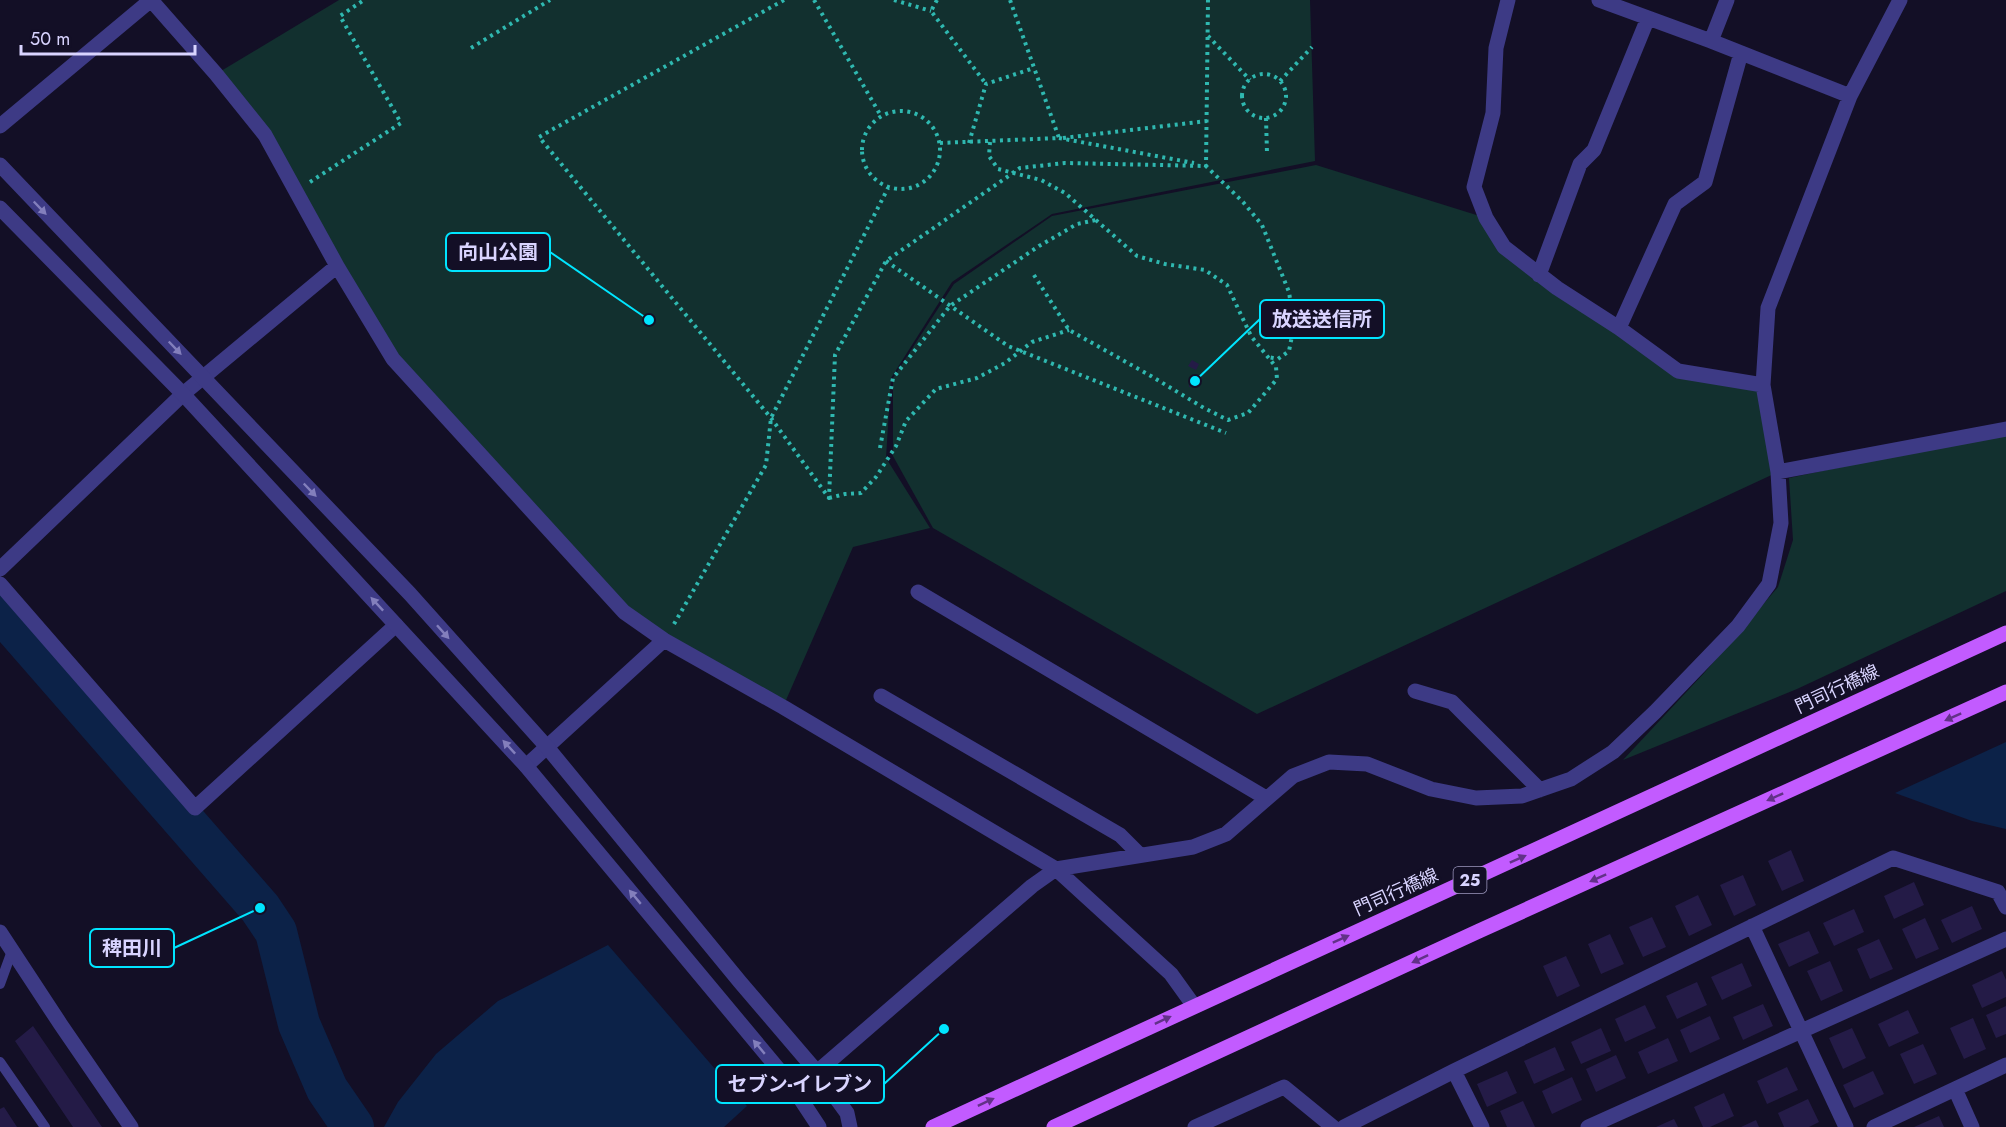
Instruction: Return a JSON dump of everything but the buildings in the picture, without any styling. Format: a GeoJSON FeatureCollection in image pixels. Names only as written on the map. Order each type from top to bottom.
{"type":"FeatureCollection","features":[{"type":"Feature","properties":{"kind":"main road","name":"門司行橋線"},"geometry":{"type":"LineString","coordinates":[[933,1127],[2006,633]]}},
{"type":"Feature","properties":{"kind":"main road"},"geometry":{"type":"LineString","coordinates":[[1054,1127],[2006,692]]}},
{"type":"Feature","properties":{"kind":"street"},"geometry":{"type":"LineString","coordinates":[[0,126],[151,0],[216,74],[265,135],[337,266],[393,359],[624,612],[664,640],[783,707],[1056,869],[1171,974],[1194,1006]]}},
{"type":"Feature","properties":{"kind":"street"},"geometry":{"type":"LineString","coordinates":[[1508,0],[1496,48],[1493,113],[1474,187],[1486,218],[1504,247],[1557,288],[1619,328],[1678,371],[1763,385]]}},
{"type":"Feature","properties":{"kind":"street"},"geometry":{"type":"LineString","coordinates":[[1599,0],[1850,96]]}},
{"type":"Feature","properties":{"kind":"street"},"geometry":{"type":"LineString","coordinates":[[1711,41],[1727,0]]}},
{"type":"Feature","properties":{"kind":"street"},"geometry":{"type":"LineString","coordinates":[[790,1083],[817,1072],[1032,886],[1056,869],[1193,847],[1226,834],[1293,776],[1329,762],[1367,764],[1431,789],[1476,798],[1522,796],[1571,779],[1613,752],[1655,712],[1738,626],[1769,584],[1781,523],[1778,472],[1763,385],[1768,308],[1850,96],[1900,0]]}},
{"type":"Feature","properties":{"kind":"street"},"geometry":{"type":"LineString","coordinates":[[1539,275],[1580,164],[1594,150],[1648,18]]}},
{"type":"Feature","properties":{"kind":"street"},"geometry":{"type":"LineString","coordinates":[[1619,328],[1675,204],[1705,182],[1742,53]]}},
{"type":"Feature","properties":{"kind":"street"},"geometry":{"type":"LineString","coordinates":[[0,165],[410,594],[547,747],[817,1072],[847,1113],[850,1127]]}},
{"type":"Feature","properties":{"kind":"street"},"geometry":{"type":"LineString","coordinates":[[0,208],[183,394],[526,766],[790,1083],[819,1127]]}},
{"type":"Feature","properties":{"kind":"street"},"geometry":{"type":"LineString","coordinates":[[0,569],[183,394],[337,266]]}},
{"type":"Feature","properties":{"kind":"street"},"geometry":{"type":"LineString","coordinates":[[1778,472],[2006,429]]}},
{"type":"Feature","properties":{"kind":"street"},"geometry":{"type":"LineString","coordinates":[[0,584],[195,808],[396,625]]}},
{"type":"Feature","properties":{"kind":"street"},"geometry":{"type":"LineString","coordinates":[[918,592],[1266,798]]}},
{"type":"Feature","properties":{"kind":"street"},"geometry":{"type":"LineString","coordinates":[[526,766],[664,640]]}},
{"type":"Feature","properties":{"kind":"street"},"geometry":{"type":"LineString","coordinates":[[1415,691],[1452,702],[1540,790]]}},
{"type":"Feature","properties":{"kind":"street"},"geometry":{"type":"LineString","coordinates":[[881,696],[1119,835],[1140,855]]}},
{"type":"Feature","properties":{"kind":"street"},"geometry":{"type":"LineString","coordinates":[[1344,1127],[1454,1071],[1893,858],[1998,892],[2006,907]]}},
{"type":"Feature","properties":{"kind":"street"},"geometry":{"type":"LineString","coordinates":[[1752,926],[1846,1127]]}},
{"type":"Feature","properties":{"kind":"street"},"geometry":{"type":"LineString","coordinates":[[0,932],[131,1127]]}},
{"type":"Feature","properties":{"kind":"street"},"geometry":{"type":"LineString","coordinates":[[1588,1127],[2006,939]]}},
{"type":"Feature","properties":{"kind":"street"},"geometry":{"type":"LineString","coordinates":[[1874,1127],[2006,1065]]}},
{"type":"Feature","properties":{"kind":"street"},"geometry":{"type":"LineString","coordinates":[[1454,1071],[1482,1127]]}},
{"type":"Feature","properties":{"kind":"street"},"geometry":{"type":"LineString","coordinates":[[1195,1127],[1284,1087],[1333,1127]]}},
{"type":"Feature","properties":{"kind":"street"},"geometry":{"type":"LineString","coordinates":[[1955,1089],[1972,1127]]}},
{"type":"Feature","properties":{"kind":"lane"},"geometry":{"type":"LineString","coordinates":[[0,984],[12,951]]}},
{"type":"Feature","properties":{"kind":"lane"},"geometry":{"type":"LineString","coordinates":[[0,1062],[45,1127]]}},
{"type":"Feature","properties":{"kind":"path"},"geometry":{"type":"LineString","coordinates":[[297,190],[401,123],[340,16],[364,0]]}},
{"type":"Feature","properties":{"kind":"path"},"geometry":{"type":"LineString","coordinates":[[784,0],[539,137],[771,418],[829,498]]}},
{"type":"Feature","properties":{"kind":"path"},"geometry":{"type":"LineString","coordinates":[[814,0],[881,116]]}},
{"type":"Feature","properties":{"kind":"path"},"geometry":{"type":"LineString","coordinates":[[894,0],[931,11],[986,84]]}},
{"type":"Feature","properties":{"kind":"path"},"geometry":{"type":"LineString","coordinates":[[931,11],[937,0]]}},
{"type":"Feature","properties":{"kind":"path"},"geometry":{"type":"LineString","coordinates":[[1010,0],[1059,138]]}},
{"type":"Feature","properties":{"kind":"path"},"geometry":{"type":"LineString","coordinates":[[1206,166],[1208,0]]}},
{"type":"Feature","properties":{"kind":"path"},"geometry":{"type":"LineString","coordinates":[[471,48],[548,1]]}},
{"type":"Feature","properties":{"kind":"path"},"geometry":{"type":"LineString","coordinates":[[1208,36],[1250,80]]}},
{"type":"Feature","properties":{"kind":"path"},"geometry":{"type":"LineString","coordinates":[[1280,81],[1312,47]]}},
{"type":"Feature","properties":{"kind":"path"},"geometry":{"type":"LineString","coordinates":[[986,84],[1034,68]]}},
{"type":"Feature","properties":{"kind":"path"},"geometry":{"type":"LineString","coordinates":[[1267,74],[1280,81],[1284,86],[1286,101],[1278,113],[1266,118],[1252,114],[1243,103],[1244,88],[1250,80],[1267,74]]}},
{"type":"Feature","properties":{"kind":"path"},"geometry":{"type":"LineString","coordinates":[[969,143],[986,84]]}},
{"type":"Feature","properties":{"kind":"path"},"geometry":{"type":"LineString","coordinates":[[899,111],[917,114],[935,131],[940,143],[940,156],[927,180],[915,187],[902,190],[888,188],[876,181],[867,171],[862,159],[861,147],[871,124],[881,116],[899,111]]}},
{"type":"Feature","properties":{"kind":"path"},"geometry":{"type":"LineString","coordinates":[[1266,118],[1267,153]]}},
{"type":"Feature","properties":{"kind":"path"},"geometry":{"type":"LineString","coordinates":[[940,143],[1059,138],[1207,121]]}},
{"type":"Feature","properties":{"kind":"path"},"geometry":{"type":"LineString","coordinates":[[1059,138],[1206,166],[1243,202],[1262,225],[1288,292],[1294,326],[1289,351],[1278,358],[1268,357]]}},
{"type":"Feature","properties":{"kind":"path"},"geometry":{"type":"LineString","coordinates":[[990,142],[989,156],[998,170],[1041,180],[1065,193],[1137,256],[1165,264],[1205,270],[1227,285],[1251,336],[1276,367],[1277,379],[1248,413],[1228,420],[1069,330],[1032,272]]}},
{"type":"Feature","properties":{"kind":"path"},"geometry":{"type":"LineString","coordinates":[[829,498],[835,355],[886,261],[1020,168],[1065,163],[1206,166]]}},
{"type":"Feature","properties":{"kind":"path"},"geometry":{"type":"LineString","coordinates":[[664,640],[766,465],[771,418],[888,188]]}},
{"type":"Feature","properties":{"kind":"path"},"geometry":{"type":"LineString","coordinates":[[880,448],[893,378],[950,306],[1039,246],[1077,224],[1096,220]]}},
{"type":"Feature","properties":{"kind":"path"},"geometry":{"type":"LineString","coordinates":[[886,261],[1008,346],[1226,433]]}},
{"type":"Feature","properties":{"kind":"path"},"geometry":{"type":"LineString","coordinates":[[829,498],[861,493],[876,477],[896,446],[906,421],[936,389],[977,378],[1005,363],[1032,342],[1069,330]]}},
{"type":"Feature","properties":{"kind":"green space"},"geometry":{"type":"Polygon","coordinates":[[[339,0],[1310,0],[1315,161],[1052,214],[952,282],[891,378],[886,458],[930,528],[853,547],[783,707],[624,612],[393,359],[308,210],[216,74],[339,0]]]}},
{"type":"Feature","properties":{"kind":"green space"},"geometry":{"type":"Polygon","coordinates":[[[1316,165],[1486,218],[1504,247],[1678,371],[1763,385],[1778,472],[1257,714],[933,528],[893,456],[893,378],[954,284],[1052,216],[1316,165]]]}},
{"type":"Feature","properties":{"kind":"green space"},"geometry":{"type":"Polygon","coordinates":[[[2006,432],[2006,591],[1797,689],[1623,760],[1705,672],[1778,587],[1793,540],[1789,478],[2006,432]]]}},
{"type":"Feature","properties":{"kind":"water"},"geometry":{"type":"Polygon","coordinates":[[[2006,742],[2006,829],[1972,821],[1895,793],[2006,742]]]}},
{"type":"Feature","properties":{"kind":"water"},"geometry":{"type":"Polygon","coordinates":[[[608,945],[747,1106],[724,1127],[384,1127],[398,1102],[436,1054],[498,1001],[608,945]]]}},
{"type":"Feature","properties":{"kind":"waterway"},"geometry":{"type":"LineString","coordinates":[[0,610],[260,908],[276,932],[299,1024],[327,1089],[353,1127]]}},
{"type":"Feature","properties":{"kind":"place","name":"向山公園"},"geometry":{"type":"Point","coordinates":[649,320]}},
{"type":"Feature","properties":{"kind":"place","name":"放送送信所"},"geometry":{"type":"Point","coordinates":[1195,381]}},
{"type":"Feature","properties":{"kind":"place","name":"稗田川"},"geometry":{"type":"Point","coordinates":[260,908]}},
{"type":"Feature","properties":{"kind":"place","name":"セブン-イレブン"},"geometry":{"type":"Point","coordinates":[944,1029]}}]}
